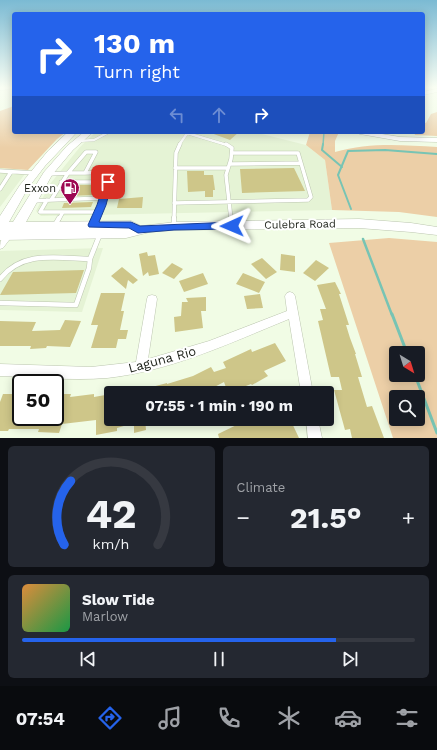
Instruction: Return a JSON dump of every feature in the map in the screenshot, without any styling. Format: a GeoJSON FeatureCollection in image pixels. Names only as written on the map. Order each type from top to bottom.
{"type":"FeatureCollection","features":[{"type":"Feature","properties":{"kind":"main road"},"geometry":{"type":"LineString","coordinates":[[4,229],[14,202],[34,173],[56,147],[71,134]]}},
{"type":"Feature","properties":{"kind":"main road"},"geometry":{"type":"LineString","coordinates":[[4,229],[31,201],[48,174],[78,141],[87,134]]}},
{"type":"Feature","properties":{"kind":"main road"},"geometry":{"type":"LineString","coordinates":[[34,173],[48,174]]}},
{"type":"Feature","properties":{"kind":"main road","name":"Culebra Road"},"geometry":{"type":"LineString","coordinates":[[4,229],[55,226],[126,234],[138,230],[174,227],[352,224],[414,227],[437,231]]}},
{"type":"Feature","properties":{"kind":"main road","name":"Culebra Road"},"geometry":{"type":"LineString","coordinates":[[4,229],[96,230]]}},
{"type":"Feature","properties":{"kind":"street"},"geometry":{"type":"LineString","coordinates":[[385,134],[437,140]]}},
{"type":"Feature","properties":{"kind":"street"},"geometry":{"type":"LineString","coordinates":[[0,246],[4,229]]}},
{"type":"Feature","properties":{"kind":"street"},"geometry":{"type":"LineString","coordinates":[[290,296],[307,386]]}},
{"type":"Feature","properties":{"kind":"street"},"geometry":{"type":"LineString","coordinates":[[141,367],[152,299]]}},
{"type":"Feature","properties":{"kind":"street","name":"Laguna Rio"},"geometry":{"type":"LineString","coordinates":[[0,370],[98,372],[141,367],[203,348],[293,313]]}},
{"type":"Feature","properties":{"kind":"street"},"geometry":{"type":"LineString","coordinates":[[313,426],[315,438]]}},
{"type":"Feature","properties":{"kind":"lane"},"geometry":{"type":"LineString","coordinates":[[78,141],[87,142],[97,140],[106,134]]}},
{"type":"Feature","properties":{"kind":"lane"},"geometry":{"type":"LineString","coordinates":[[174,227],[176,153],[180,143],[186,134]]}},
{"type":"Feature","properties":{"kind":"lane"},"geometry":{"type":"LineString","coordinates":[[191,134],[226,144],[232,148],[232,154],[226,175],[232,226]]}},
{"type":"Feature","properties":{"kind":"lane"},"geometry":{"type":"LineString","coordinates":[[85,173],[96,152],[86,152],[61,182],[40,212],[99,212]]}},
{"type":"Feature","properties":{"kind":"lane"},"geometry":{"type":"LineString","coordinates":[[174,203],[308,200],[311,197],[298,154],[232,154]]}},
{"type":"Feature","properties":{"kind":"lane"},"geometry":{"type":"LineString","coordinates":[[175,168],[301,163]]}},
{"type":"Feature","properties":{"kind":"lane"},"geometry":{"type":"LineString","coordinates":[[0,171],[34,173]]}},
{"type":"Feature","properties":{"kind":"lane"},"geometry":{"type":"LineString","coordinates":[[0,189],[11,172]]}},
{"type":"Feature","properties":{"kind":"lane"},"geometry":{"type":"LineString","coordinates":[[48,174],[112,172]]}},
{"type":"Feature","properties":{"kind":"lane"},"geometry":{"type":"LineString","coordinates":[[0,304],[76,305],[89,268],[99,212],[108,182],[61,182]]}},
{"type":"Feature","properties":{"kind":"lane"},"geometry":{"type":"LineString","coordinates":[[31,201],[104,198]]}},
{"type":"Feature","properties":{"kind":"lane"},"geometry":{"type":"LineString","coordinates":[[55,226],[63,212]]}},
{"type":"Feature","properties":{"kind":"lane"},"geometry":{"type":"LineString","coordinates":[[0,279],[10,268],[28,259],[90,259]]}},
{"type":"Feature","properties":{"kind":"shaded area"},"geometry":{"type":"Polygon","coordinates":[[[12,107],[12,134],[63,134],[28,170],[0,168],[0,111],[12,107]]]}},
{"type":"Feature","properties":{"kind":"shaded area"},"geometry":{"type":"Polygon","coordinates":[[[437,112],[437,136],[415,135],[425,134],[425,123],[431,114],[437,112]]]}},
{"type":"Feature","properties":{"kind":"shaded area"},"geometry":{"type":"Polygon","coordinates":[[[94,134],[262,134],[306,145],[325,160],[332,210],[41,216],[36,211],[50,184],[80,147],[94,134]]]}},
{"type":"Feature","properties":{"kind":"shaded area"},"geometry":{"type":"Polygon","coordinates":[[[309,134],[338,134],[335,141],[335,152],[373,145],[437,147],[437,217],[399,212],[332,210],[325,160],[306,145],[309,134]]]}},
{"type":"Feature","properties":{"kind":"shaded area"},"geometry":{"type":"Polygon","coordinates":[[[0,168],[28,170],[0,207],[0,168]]]}},
{"type":"Feature","properties":{"kind":"shaded area"},"geometry":{"type":"Polygon","coordinates":[[[389,238],[437,242],[437,438],[393,438],[389,426],[425,426],[425,390],[389,390],[389,426],[329,243],[389,238]]]}},
{"type":"Feature","properties":{"kind":"shaded area"},"geometry":{"type":"Polygon","coordinates":[[[103,248],[82,312],[0,310],[0,251],[103,248]]]}},
{"type":"Feature","properties":{"kind":"building"},"geometry":{"type":"Polygon","coordinates":[[[214,134],[237,134],[230,140],[214,134]]]}},
{"type":"Feature","properties":{"kind":"building"},"geometry":{"type":"Polygon","coordinates":[[[294,168],[305,191],[242,193],[240,169],[294,168]]]}},
{"type":"Feature","properties":{"kind":"building"},"geometry":{"type":"Polygon","coordinates":[[[187,171],[204,171],[204,175],[213,175],[215,190],[213,190],[213,197],[205,197],[205,191],[188,192],[187,171]]]}},
{"type":"Feature","properties":{"kind":"building"},"geometry":{"type":"Polygon","coordinates":[[[72,185],[98,185],[95,195],[67,196],[72,185]]]}},
{"type":"Feature","properties":{"kind":"building"},"geometry":{"type":"Polygon","coordinates":[[[143,197],[142,208],[117,208],[119,199],[143,197]]]}},
{"type":"Feature","properties":{"kind":"building"},"geometry":{"type":"Polygon","coordinates":[[[93,202],[91,207],[62,208],[64,203],[93,202]]]}},
{"type":"Feature","properties":{"kind":"building"},"geometry":{"type":"Polygon","coordinates":[[[147,252],[148,256],[155,255],[159,274],[149,276],[148,272],[143,276],[139,254],[147,252]]]}},
{"type":"Feature","properties":{"kind":"building"},"geometry":{"type":"Polygon","coordinates":[[[281,254],[295,256],[295,272],[280,270],[281,254]]]}},
{"type":"Feature","properties":{"kind":"building"},"geometry":{"type":"Polygon","coordinates":[[[262,258],[277,272],[266,279],[251,264],[262,258]]]}},
{"type":"Feature","properties":{"kind":"building"},"geometry":{"type":"Polygon","coordinates":[[[316,260],[329,268],[315,281],[303,273],[316,260]]]}},
{"type":"Feature","properties":{"kind":"building"},"geometry":{"type":"Polygon","coordinates":[[[172,263],[183,269],[174,279],[162,273],[172,263]]]}},
{"type":"Feature","properties":{"kind":"building"},"geometry":{"type":"Polygon","coordinates":[[[122,267],[138,280],[133,284],[128,280],[126,289],[111,276],[122,267]]]}},
{"type":"Feature","properties":{"kind":"building"},"geometry":{"type":"Polygon","coordinates":[[[84,270],[76,293],[0,295],[13,272],[84,270]]]}},
{"type":"Feature","properties":{"kind":"building"},"geometry":{"type":"Polygon","coordinates":[[[203,273],[208,284],[184,292],[179,281],[203,273]]]}},
{"type":"Feature","properties":{"kind":"building"},"geometry":{"type":"Polygon","coordinates":[[[243,273],[265,282],[259,293],[236,284],[243,273]]]}},
{"type":"Feature","properties":{"kind":"building"},"geometry":{"type":"Polygon","coordinates":[[[335,282],[341,294],[339,294],[349,325],[346,325],[362,377],[358,377],[367,407],[372,406],[384,438],[352,438],[350,429],[345,430],[334,390],[342,390],[339,377],[331,377],[318,321],[323,320],[320,309],[326,309],[317,285],[335,282]]]}},
{"type":"Feature","properties":{"kind":"building"},"geometry":{"type":"Polygon","coordinates":[[[101,293],[125,293],[121,311],[124,311],[120,330],[128,330],[126,339],[118,339],[116,348],[91,348],[98,325],[91,325],[101,293]]]}},
{"type":"Feature","properties":{"kind":"building"},"geometry":{"type":"Polygon","coordinates":[[[260,294],[263,308],[247,309],[244,296],[260,294]]]}},
{"type":"Feature","properties":{"kind":"building"},"geometry":{"type":"Polygon","coordinates":[[[206,297],[206,311],[201,311],[203,328],[175,332],[174,317],[181,316],[182,302],[188,302],[186,298],[206,297]]]}},
{"type":"Feature","properties":{"kind":"building"},"geometry":{"type":"Polygon","coordinates":[[[65,320],[81,321],[70,347],[47,346],[46,348],[30,349],[31,346],[0,346],[0,321],[36,322],[32,331],[60,330],[65,320]]]}},
{"type":"Feature","properties":{"kind":"building"},"geometry":{"type":"Polygon","coordinates":[[[275,343],[286,361],[264,371],[268,376],[252,385],[225,386],[224,382],[216,386],[156,386],[193,376],[211,367],[214,372],[226,368],[223,362],[251,349],[252,352],[275,343]]]}},
{"type":"Feature","properties":{"kind":"building"},"geometry":{"type":"Polygon","coordinates":[[[3,394],[12,394],[12,426],[61,426],[59,433],[38,432],[39,429],[9,429],[8,431],[0,431],[0,402],[3,394]]]}},
{"type":"Feature","properties":{"kind":"building"},"geometry":{"type":"Polygon","coordinates":[[[64,394],[71,394],[70,397],[94,394],[94,397],[104,395],[104,426],[124,426],[117,428],[117,431],[96,435],[96,420],[64,424],[64,394]]]}},
{"type":"Feature","properties":{"kind":"building"},"geometry":{"type":"Polygon","coordinates":[[[134,426],[146,426],[146,430],[134,433],[134,426]]]}},
{"type":"Feature","properties":{"kind":"building"},"geometry":{"type":"Polygon","coordinates":[[[235,426],[293,426],[299,438],[219,438],[218,434],[235,426]]]}},
{"type":"Feature","properties":{"kind":"waterway"},"geometry":{"type":"LineString","coordinates":[[323,145],[324,134]]}},
{"type":"Feature","properties":{"kind":"waterway"},"geometry":{"type":"LineString","coordinates":[[323,144],[322,150],[342,167]]}},
{"type":"Feature","properties":{"kind":"waterway"},"geometry":{"type":"LineString","coordinates":[[342,167],[348,151],[385,150],[437,154]]}},
{"type":"Feature","properties":{"kind":"waterway"},"geometry":{"type":"LineString","coordinates":[[342,167],[338,175],[351,209]]}},
{"type":"Feature","properties":{"kind":"waterway"},"geometry":{"type":"LineString","coordinates":[[363,239],[392,315]]}},
{"type":"Feature","properties":{"kind":"waterway"},"geometry":{"type":"LineString","coordinates":[[392,314],[404,346]]}},
{"type":"Feature","properties":{"kind":"waterway"},"geometry":{"type":"LineString","coordinates":[[418,382],[437,433]]}},
{"type":"Feature","properties":{"kind":"place","name":"Exxon"},"geometry":{"type":"Point","coordinates":[70,205]}},
{"type":"Feature","properties":{"kind":"route"},"geometry":{"type":"LineString","coordinates":[[108,182],[102,205],[93,225],[131,225],[138,230],[174,227],[232,226]]}}]}
